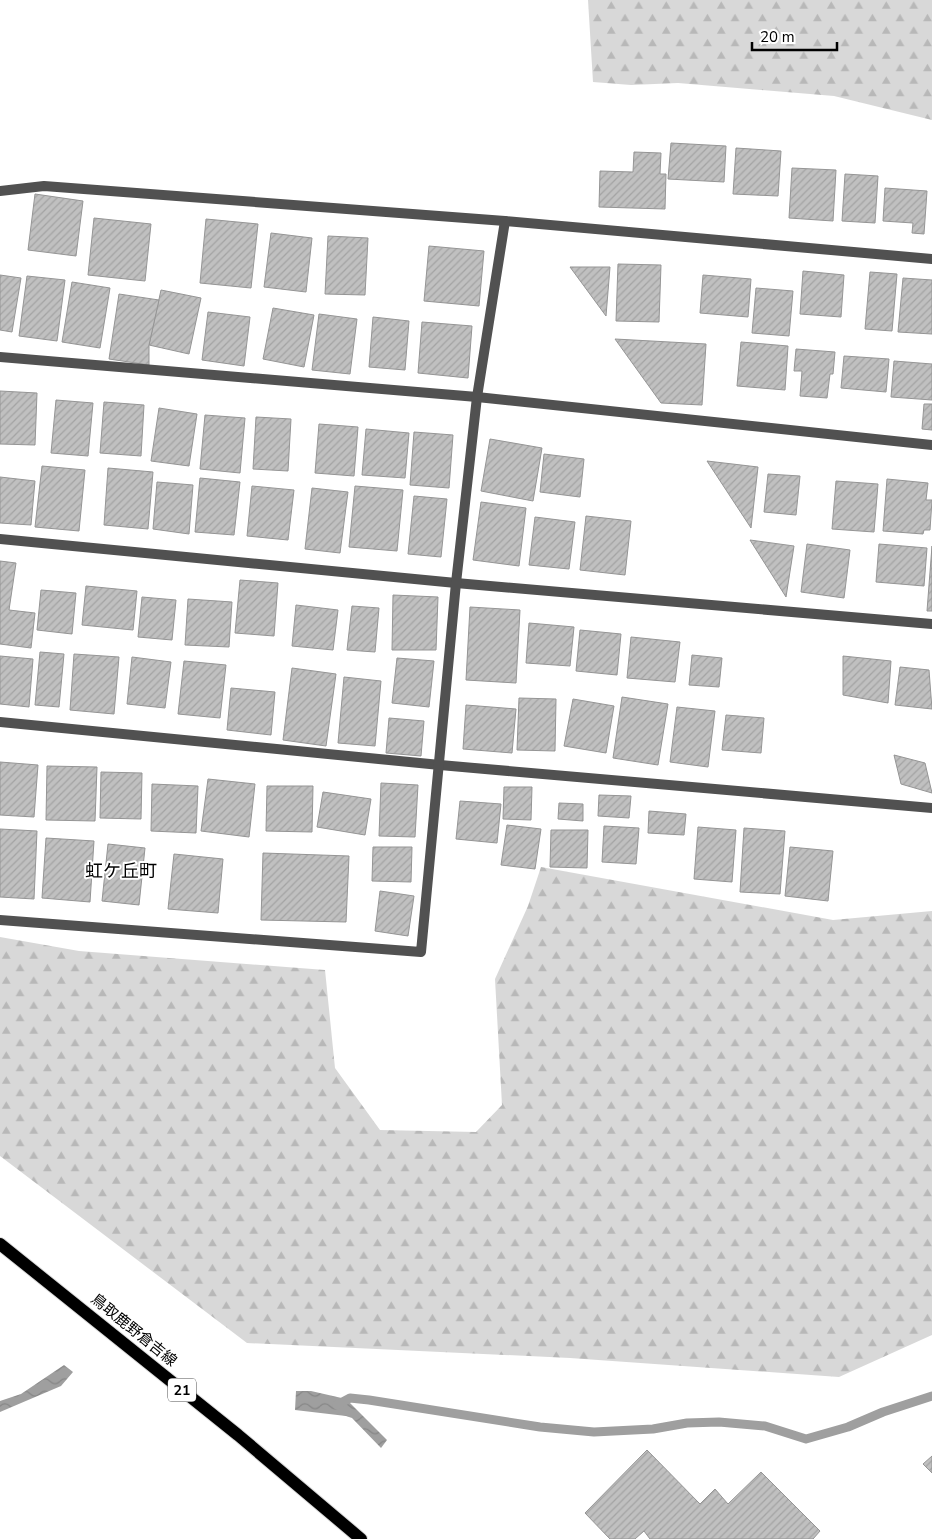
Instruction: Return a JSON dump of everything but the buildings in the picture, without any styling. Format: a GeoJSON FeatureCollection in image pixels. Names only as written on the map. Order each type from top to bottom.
{"type":"FeatureCollection","features":[{"type":"Feature","properties":{"kind":"main road","name":"鳥取鹿野倉吉線"},"geometry":{"type":"LineString","coordinates":[[0,1244],[238,1435],[361,1539]]}},
{"type":"Feature","properties":{"kind":"street"},"geometry":{"type":"LineString","coordinates":[[0,191],[44,186],[505,222],[932,259]]}},
{"type":"Feature","properties":{"kind":"street"},"geometry":{"type":"LineString","coordinates":[[0,920],[421,952],[456,583],[477,397],[505,222]]}},
{"type":"Feature","properties":{"kind":"street"},"geometry":{"type":"LineString","coordinates":[[0,358],[477,397],[932,445]]}},
{"type":"Feature","properties":{"kind":"street"},"geometry":{"type":"LineString","coordinates":[[0,538],[456,583],[932,624]]}},
{"type":"Feature","properties":{"kind":"street"},"geometry":{"type":"LineString","coordinates":[[0,722],[440,765],[932,808]]}},
{"type":"Feature","properties":{"kind":"green space"},"geometry":{"type":"Polygon","coordinates":[[[588,0],[932,0],[932,120],[834,96],[678,83],[631,85],[593,82],[588,0]]]}},
{"type":"Feature","properties":{"kind":"green space"},"geometry":{"type":"Polygon","coordinates":[[[541,867],[833,920],[932,911],[932,1335],[839,1377],[570,1358],[247,1343],[0,1156],[0,937],[79,951],[325,970],[335,1068],[380,1130],[476,1132],[502,1105],[495,979],[528,906],[541,867]]]}},
{"type":"Feature","properties":{"kind":"water"},"geometry":{"type":"Polygon","coordinates":[[[64,1365],[73,1372],[61,1386],[0,1412],[0,1401],[21,1394],[64,1365]]]}},
{"type":"Feature","properties":{"kind":"water"},"geometry":{"type":"Polygon","coordinates":[[[296,1391],[311,1391],[346,1399],[387,1440],[381,1448],[352,1418],[346,1416],[295,1410],[296,1391]]]}},
{"type":"Feature","properties":{"kind":"waterway"},"geometry":{"type":"LineString","coordinates":[[337,1405],[350,1398],[540,1427],[594,1432],[653,1429],[687,1423],[719,1422],[765,1426],[806,1439],[848,1427],[883,1412],[932,1396]]}},
{"type":"Feature","properties":{"kind":"district","name":"虹ケ丘町"},"geometry":{"type":"Point","coordinates":[121,871]}}]}
